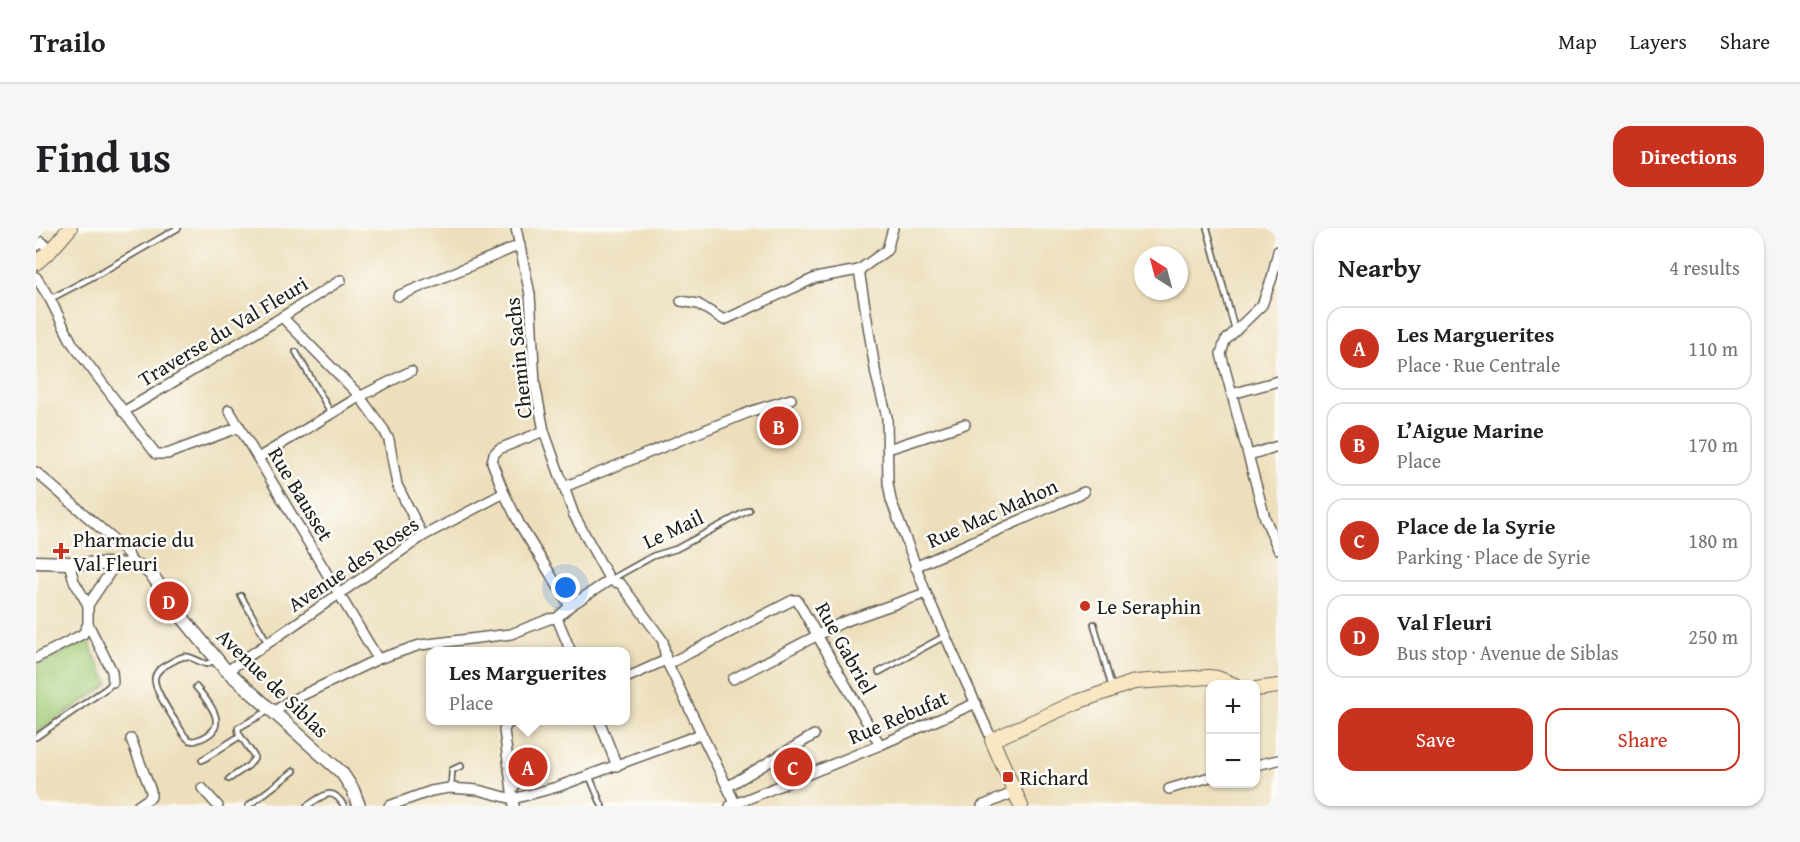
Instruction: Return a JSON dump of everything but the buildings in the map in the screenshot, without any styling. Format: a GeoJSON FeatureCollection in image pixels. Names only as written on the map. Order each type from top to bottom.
{"type":"FeatureCollection","features":[{"type":"Feature","properties":{"kind":"main road"},"geometry":{"type":"LineString","coordinates":[[36,263],[70,228]]}},
{"type":"Feature","properties":{"kind":"main road"},"geometry":{"type":"LineString","coordinates":[[1021,806],[992,740],[1068,705],[1141,681],[1209,677],[1221,680]]}},
{"type":"Feature","properties":{"kind":"main road"},"geometry":{"type":"LineString","coordinates":[[1260,688],[1278,686]]}},
{"type":"Feature","properties":{"kind":"street","name":"Chemin Sachs"},"geometry":{"type":"LineString","coordinates":[[516,228],[530,294],[536,384],[544,431],[564,487],[579,526],[610,580],[621,584],[663,641],[667,662],[733,804]]}},
{"type":"Feature","properties":{"kind":"street"},"geometry":{"type":"LineString","coordinates":[[681,302],[698,304],[724,320],[815,278],[859,270],[888,250],[893,228]]}},
{"type":"Feature","properties":{"kind":"street"},"geometry":{"type":"LineString","coordinates":[[36,246],[42,242],[50,251]]}},
{"type":"Feature","properties":{"kind":"street"},"geometry":{"type":"LineString","coordinates":[[398,296],[520,245]]}},
{"type":"Feature","properties":{"kind":"street"},"geometry":{"type":"LineString","coordinates":[[1278,251],[1262,305],[1225,341],[1221,354],[1265,518],[1276,539],[1278,549]]}},
{"type":"Feature","properties":{"kind":"street"},"geometry":{"type":"LineString","coordinates":[[859,270],[876,375],[887,417],[890,496],[915,567],[992,740]]}},
{"type":"Feature","properties":{"kind":"street"},"geometry":{"type":"LineString","coordinates":[[36,277],[72,343],[153,451],[160,455],[240,427]]}},
{"type":"Feature","properties":{"kind":"street","name":"Traverse du Val Fleuri"},"geometry":{"type":"LineString","coordinates":[[123,412],[341,280]]}},
{"type":"Feature","properties":{"kind":"street"},"geometry":{"type":"LineString","coordinates":[[282,317],[359,397],[387,435],[395,479],[423,536]]}},
{"type":"Feature","properties":{"kind":"street"},"geometry":{"type":"LineString","coordinates":[[258,458],[359,397],[411,371]]}},
{"type":"Feature","properties":{"kind":"street"},"geometry":{"type":"LineString","coordinates":[[1232,394],[1278,381]]}},
{"type":"Feature","properties":{"kind":"street"},"geometry":{"type":"LineString","coordinates":[[564,487],[746,413],[790,399]]}},
{"type":"Feature","properties":{"kind":"street","name":"Rue Bausset"},"geometry":{"type":"LineString","coordinates":[[229,410],[378,659]]}},
{"type":"Feature","properties":{"kind":"street"},"geometry":{"type":"LineString","coordinates":[[888,449],[965,424]]}},
{"type":"Feature","properties":{"kind":"street"},"geometry":{"type":"LineString","coordinates":[[544,431],[499,449],[494,454],[492,462],[520,525],[570,606]]}},
{"type":"Feature","properties":{"kind":"street"},"geometry":{"type":"LineString","coordinates":[[1249,455],[1278,446]]}},
{"type":"Feature","properties":{"kind":"street"},"geometry":{"type":"LineString","coordinates":[[36,472],[120,546],[133,565],[36,562]]}},
{"type":"Feature","properties":{"kind":"street","name":"Rue Mac Mahon"},"geometry":{"type":"LineString","coordinates":[[915,567],[1084,492]]}},
{"type":"Feature","properties":{"kind":"street","name":"Avenue des Roses"},"geometry":{"type":"LineString","coordinates":[[228,672],[423,536],[504,493]]}},
{"type":"Feature","properties":{"kind":"street"},"geometry":{"type":"LineString","coordinates":[[36,658],[83,634],[88,624],[88,605],[74,581],[69,563]]}},
{"type":"Feature","properties":{"kind":"street"},"geometry":{"type":"LineString","coordinates":[[88,605],[115,565]]}},
{"type":"Feature","properties":{"kind":"street","name":"Avenue de Siblas"},"geometry":{"type":"LineString","coordinates":[[133,565],[143,567],[152,575],[178,613],[228,672],[342,773],[353,790],[359,806]]}},
{"type":"Feature","properties":{"kind":"street"},"geometry":{"type":"LineString","coordinates":[[272,712],[378,659],[427,644],[511,634],[557,618],[570,606],[610,580]]}},
{"type":"Feature","properties":{"kind":"street"},"geometry":{"type":"LineString","coordinates":[[733,679],[850,619],[926,593]]}},
{"type":"Feature","properties":{"kind":"street","name":"Rue Gabriel"},"geometry":{"type":"LineString","coordinates":[[667,662],[793,600],[799,602],[880,745]]}},
{"type":"Feature","properties":{"kind":"street"},"geometry":{"type":"LineString","coordinates":[[557,618],[569,647]]}},
{"type":"Feature","properties":{"kind":"street"},"geometry":{"type":"LineString","coordinates":[[88,624],[112,671],[113,682]]}},
{"type":"Feature","properties":{"kind":"street"},"geometry":{"type":"LineString","coordinates":[[630,676],[667,662]]}},
{"type":"Feature","properties":{"kind":"street","name":"Rue Rebufat"},"geometry":{"type":"LineString","coordinates":[[733,804],[835,764],[976,703]]}},
{"type":"Feature","properties":{"kind":"street"},"geometry":{"type":"LineString","coordinates":[[507,725],[505,726],[513,799]]}},
{"type":"Feature","properties":{"kind":"street"},"geometry":{"type":"LineString","coordinates":[[601,725],[617,766]]}},
{"type":"Feature","properties":{"kind":"street"},"geometry":{"type":"LineString","coordinates":[[390,806],[431,791],[451,788],[478,790],[513,799],[617,766],[701,734]]}},
{"type":"Feature","properties":{"kind":"street"},"geometry":{"type":"LineString","coordinates":[[727,787],[814,735]]}},
{"type":"Feature","properties":{"kind":"street"},"geometry":{"type":"LineString","coordinates":[[131,739],[151,791],[149,799],[138,806]]}},
{"type":"Feature","properties":{"kind":"street"},"geometry":{"type":"LineString","coordinates":[[1260,764],[1278,760]]}},
{"type":"Feature","properties":{"kind":"street"},"geometry":{"type":"LineString","coordinates":[[1169,789],[1206,778]]}},
{"type":"Feature","properties":{"kind":"street"},"geometry":{"type":"LineString","coordinates":[[202,788],[218,806]]}},
{"type":"Feature","properties":{"kind":"street"},"geometry":{"type":"LineString","coordinates":[[982,806],[1015,792]]}},
{"type":"Feature","properties":{"kind":"lane"},"geometry":{"type":"LineString","coordinates":[[50,299],[178,228]]}},
{"type":"Feature","properties":{"kind":"lane"},"geometry":{"type":"LineString","coordinates":[[1207,228],[1235,330]]}},
{"type":"Feature","properties":{"kind":"lane"},"geometry":{"type":"LineString","coordinates":[[1269,285],[1278,279]]}},
{"type":"Feature","properties":{"kind":"lane"},"geometry":{"type":"LineString","coordinates":[[296,352],[331,413]]}},
{"type":"Feature","properties":{"kind":"lane","name":"Le Mail"},"geometry":{"type":"LineString","coordinates":[[610,580],[653,556],[676,549],[749,510]]}},
{"type":"Feature","properties":{"kind":"lane"},"geometry":{"type":"LineString","coordinates":[[241,596],[268,644]]}},
{"type":"Feature","properties":{"kind":"lane"},"geometry":{"type":"LineString","coordinates":[[1095,624],[1112,689]]}},
{"type":"Feature","properties":{"kind":"lane"},"geometry":{"type":"LineString","coordinates":[[879,672],[946,636]]}},
{"type":"Feature","properties":{"kind":"lane"},"geometry":{"type":"LineString","coordinates":[[196,687],[213,708],[217,718],[210,733],[194,741],[184,735],[154,682],[155,677],[160,669],[184,656],[193,657],[204,664],[217,660]]}},
{"type":"Feature","properties":{"kind":"lane"},"geometry":{"type":"LineString","coordinates":[[36,737],[113,682]]}},
{"type":"Feature","properties":{"kind":"lane"},"geometry":{"type":"LineString","coordinates":[[229,779],[252,763],[254,759],[240,736],[238,728],[272,712]]}},
{"type":"Feature","properties":{"kind":"lane"},"geometry":{"type":"LineString","coordinates":[[202,760],[240,736]]}},
{"type":"Feature","properties":{"kind":"lane"},"geometry":{"type":"LineString","coordinates":[[513,799],[518,785],[514,758]]}},
{"type":"Feature","properties":{"kind":"lane"},"geometry":{"type":"LineString","coordinates":[[451,788],[452,770],[461,766]]}},
{"type":"Feature","properties":{"kind":"lane"},"geometry":{"type":"LineString","coordinates":[[248,806],[294,771]]}},
{"type":"Feature","properties":{"kind":"lane"},"geometry":{"type":"LineString","coordinates":[[589,775],[602,806]]}},
{"type":"Feature","properties":{"kind":"lane"},"geometry":{"type":"LineString","coordinates":[[307,806],[330,793],[338,796],[344,806]]}},
{"type":"Feature","properties":{"kind":"green space"},"geometry":{"type":"Polygon","coordinates":[[[88,639],[109,684],[36,733],[36,665],[88,639]]]}},
{"type":"Feature","properties":{"kind":"place","name":"L’Aigue Marine"},"geometry":{"type":"Point","coordinates":[779,426]}},
{"type":"Feature","properties":{"kind":"place","name":"Pharmacie du Val Fleuri"},"geometry":{"type":"Point","coordinates":[61,551]}},
{"type":"Feature","properties":{"kind":"place","name":"Val Fleuri"},"geometry":{"type":"Point","coordinates":[169,601]}},
{"type":"Feature","properties":{"kind":"place","name":"Le Seraphin"},"geometry":{"type":"Point","coordinates":[1085,606]}},
{"type":"Feature","properties":{"kind":"place","name":"Les Marguerites"},"geometry":{"type":"Point","coordinates":[528,767]}},
{"type":"Feature","properties":{"kind":"place","name":"Place de la Syrie"},"geometry":{"type":"Point","coordinates":[793,767]}},
{"type":"Feature","properties":{"kind":"place","name":"Richard"},"geometry":{"type":"Point","coordinates":[1008,777]}}]}
